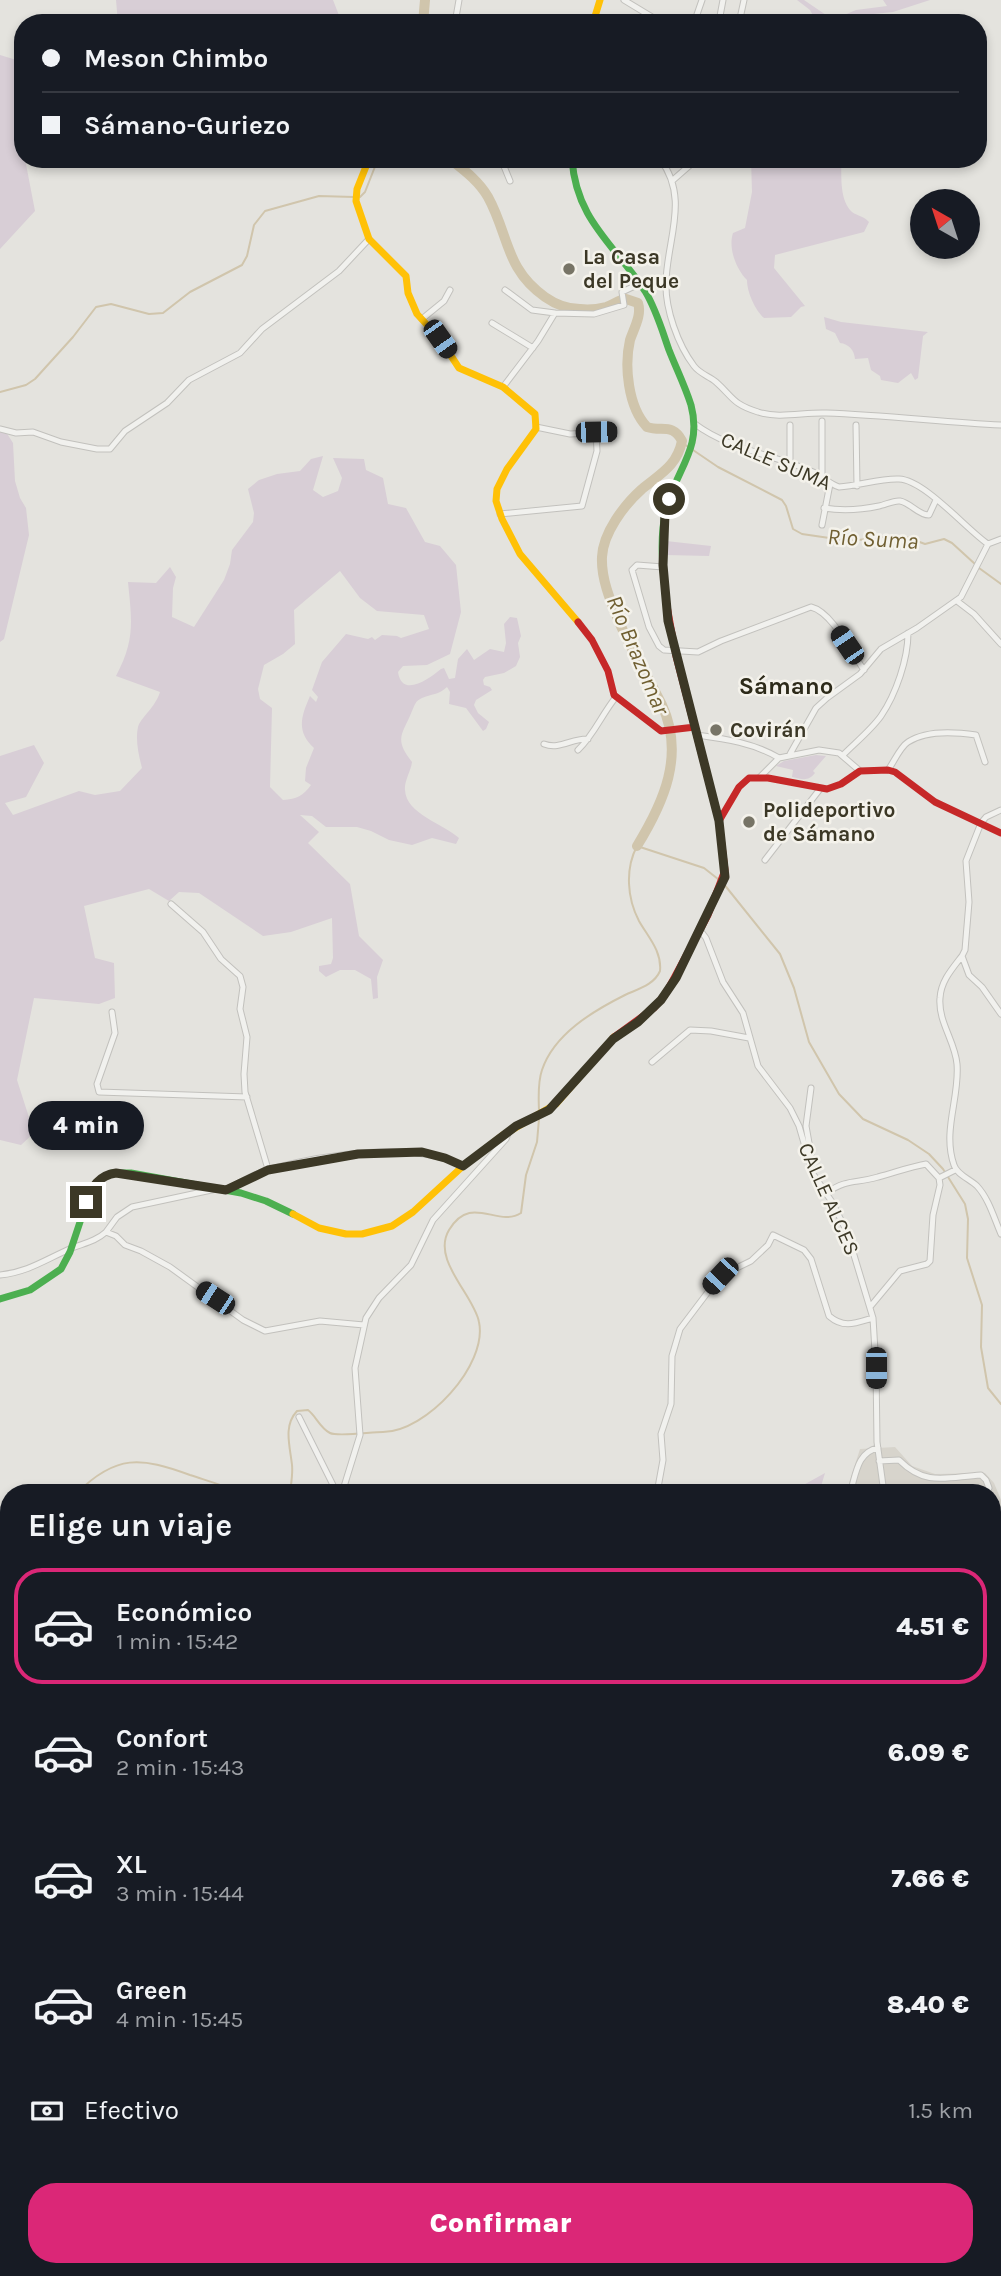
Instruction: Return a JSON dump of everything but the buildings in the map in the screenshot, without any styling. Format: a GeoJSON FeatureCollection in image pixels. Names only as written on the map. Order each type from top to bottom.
{"type":"FeatureCollection","features":[{"type":"Feature","properties":{"kind":"street"},"geometry":{"type":"LineString","coordinates":[[599,2],[607,0]]}},
{"type":"Feature","properties":{"kind":"street"},"geometry":{"type":"LineString","coordinates":[[624,0],[643,14]]}},
{"type":"Feature","properties":{"kind":"street"},"geometry":{"type":"LineString","coordinates":[[366,168],[356,198],[369,239],[402,271],[408,283],[408,293],[422,319],[440,339],[459,368],[503,387],[530,407],[537,420],[536,427],[500,481],[496,501],[511,541],[592,640],[608,671],[616,697],[657,728],[667,731],[696,731],[733,740],[768,751],[779,758]]}},
{"type":"Feature","properties":{"kind":"street"},"geometry":{"type":"LineString","coordinates":[[505,168],[510,181]]}},
{"type":"Feature","properties":{"kind":"street"},"geometry":{"type":"LineString","coordinates":[[0,1298],[20,1295],[55,1275],[67,1261],[91,1191],[96,1182],[109,1174],[222,1189],[265,1200],[326,1231],[365,1233],[378,1231],[400,1221],[463,1166],[509,1131],[556,1104],[613,1039],[638,1022],[661,1000],[676,978],[722,883],[725,871],[719,821],[668,621],[663,567],[665,513],[695,443],[695,424],[654,309],[639,284],[582,209],[575,192],[573,168]]}},
{"type":"Feature","properties":{"kind":"street"},"geometry":{"type":"LineString","coordinates":[[666,168],[673,180],[675,208],[666,282],[668,307],[676,331],[694,365],[716,382],[732,400],[766,414],[824,413],[1001,425]]}},
{"type":"Feature","properties":{"kind":"street"},"geometry":{"type":"LineString","coordinates":[[673,180],[686,168]]}},
{"type":"Feature","properties":{"kind":"street"},"geometry":{"type":"LineString","coordinates":[[0,429],[16,433],[33,432],[61,442],[110,449],[125,431],[167,404],[189,380],[240,353],[262,329],[339,271],[369,239]]}},
{"type":"Feature","properties":{"kind":"street"},"geometry":{"type":"LineString","coordinates":[[505,290],[532,310],[594,314],[624,305],[622,292],[639,284]]}},
{"type":"Feature","properties":{"kind":"street"},"geometry":{"type":"LineString","coordinates":[[422,319],[444,301],[450,290]]}},
{"type":"Feature","properties":{"kind":"street"},"geometry":{"type":"LineString","coordinates":[[503,387],[533,348],[555,313]]}},
{"type":"Feature","properties":{"kind":"street"},"geometry":{"type":"LineString","coordinates":[[492,323],[533,348]]}},
{"type":"Feature","properties":{"kind":"street"},"geometry":{"type":"LineString","coordinates":[[822,421],[822,477]]}},
{"type":"Feature","properties":{"kind":"street","name":"CALLE SUMA"},"geometry":{"type":"LineString","coordinates":[[695,424],[726,441],[790,463],[839,487],[899,479],[909,481],[954,513],[988,544]]}},
{"type":"Feature","properties":{"kind":"street"},"geometry":{"type":"LineString","coordinates":[[790,425],[790,463]]}},
{"type":"Feature","properties":{"kind":"street"},"geometry":{"type":"LineString","coordinates":[[856,425],[857,486]]}},
{"type":"Feature","properties":{"kind":"street"},"geometry":{"type":"LineString","coordinates":[[536,427],[570,434],[614,432]]}},
{"type":"Feature","properties":{"kind":"street"},"geometry":{"type":"LineString","coordinates":[[500,514],[582,506],[597,451],[596,432]]}},
{"type":"Feature","properties":{"kind":"street"},"geometry":{"type":"LineString","coordinates":[[822,525],[830,484]]}},
{"type":"Feature","properties":{"kind":"street"},"geometry":{"type":"LineString","coordinates":[[824,508],[859,509],[897,501],[924,516],[929,515],[936,500]]}},
{"type":"Feature","properties":{"kind":"street"},"geometry":{"type":"LineString","coordinates":[[790,754],[816,709],[864,670],[881,649],[957,601],[988,544],[1001,539]]}},
{"type":"Feature","properties":{"kind":"street"},"geometry":{"type":"LineString","coordinates":[[663,567],[637,565],[632,570],[649,627],[664,650],[698,652],[811,607],[820,610],[831,622],[864,670]]}},
{"type":"Feature","properties":{"kind":"street"},"geometry":{"type":"LineString","coordinates":[[957,601],[974,614],[1001,645]]}},
{"type":"Feature","properties":{"kind":"street"},"geometry":{"type":"LineString","coordinates":[[843,755],[885,709],[906,654],[908,633]]}},
{"type":"Feature","properties":{"kind":"street"},"geometry":{"type":"LineString","coordinates":[[578,750],[589,739],[616,697]]}},
{"type":"Feature","properties":{"kind":"street"},"geometry":{"type":"LineString","coordinates":[[888,770],[908,742],[932,734],[976,735],[985,762]]}},
{"type":"Feature","properties":{"kind":"street"},"geometry":{"type":"LineString","coordinates":[[544,744],[557,746],[589,739]]}},
{"type":"Feature","properties":{"kind":"street"},"geometry":{"type":"LineString","coordinates":[[760,777],[779,758],[790,754],[828,750],[843,755],[860,771]]}},
{"type":"Feature","properties":{"kind":"street"},"geometry":{"type":"LineString","coordinates":[[719,821],[738,786],[749,778],[760,777],[820,789],[835,788],[860,771],[872,769],[888,770],[900,775],[935,802],[1001,833]]}},
{"type":"Feature","properties":{"kind":"street"},"geometry":{"type":"LineString","coordinates":[[765,860],[820,789]]}},
{"type":"Feature","properties":{"kind":"street"},"geometry":{"type":"LineString","coordinates":[[953,1171],[950,1122],[957,1066],[940,1010],[940,996],[942,985],[965,950],[969,902],[966,861],[981,824],[986,817],[1001,810]]}},
{"type":"Feature","properties":{"kind":"street"},"geometry":{"type":"LineString","coordinates":[[171,904],[203,932],[221,959],[240,976],[243,987],[240,1009],[247,1037],[244,1083],[268,1170]]}},
{"type":"Feature","properties":{"kind":"street","name":"CALLE ALCES"},"geometry":{"type":"LineString","coordinates":[[700,929],[723,982],[743,1013],[758,1066],[790,1108],[799,1126],[813,1174],[847,1232],[873,1318],[878,1448],[883,1484]]}},
{"type":"Feature","properties":{"kind":"street"},"geometry":{"type":"LineString","coordinates":[[962,956],[969,975],[982,987],[1001,1014]]}},
{"type":"Feature","properties":{"kind":"street"},"geometry":{"type":"LineString","coordinates":[[112,1012],[116,1033],[97,1084],[99,1092],[230,1099],[247,1097]]}},
{"type":"Feature","properties":{"kind":"street"},"geometry":{"type":"LineString","coordinates":[[652,1062],[690,1030],[749,1038]]}},
{"type":"Feature","properties":{"kind":"street"},"geometry":{"type":"LineString","coordinates":[[809,1163],[811,1154],[806,1126],[811,1088]]}},
{"type":"Feature","properties":{"kind":"street"},"geometry":{"type":"LineString","coordinates":[[345,1484],[360,1435],[355,1368],[364,1325],[379,1298],[411,1265],[433,1220],[506,1139],[509,1131]]}},
{"type":"Feature","properties":{"kind":"street"},"geometry":{"type":"LineString","coordinates":[[0,1275],[36,1267],[72,1248],[93,1241],[106,1232],[117,1217],[132,1207],[222,1189],[268,1170],[358,1154],[411,1152],[433,1154],[463,1166]]}},
{"type":"Feature","properties":{"kind":"street"},"geometry":{"type":"LineString","coordinates":[[826,1193],[846,1182],[875,1178],[926,1164],[940,1177],[932,1224],[930,1261],[900,1271],[870,1307]]}},
{"type":"Feature","properties":{"kind":"street"},"geometry":{"type":"LineString","coordinates":[[940,1177],[953,1171]]}},
{"type":"Feature","properties":{"kind":"street"},"geometry":{"type":"LineString","coordinates":[[953,1171],[977,1185],[987,1200],[1001,1234]]}},
{"type":"Feature","properties":{"kind":"street"},"geometry":{"type":"LineString","coordinates":[[106,1232],[116,1236],[125,1245],[170,1267],[243,1320],[265,1331],[320,1321],[364,1325]]}},
{"type":"Feature","properties":{"kind":"street"},"geometry":{"type":"LineString","coordinates":[[659,1484],[663,1460],[661,1434],[671,1404],[672,1356],[676,1341],[687,1318],[720,1276],[751,1261],[768,1245],[773,1235],[804,1250],[811,1259],[829,1316],[836,1322],[853,1325],[873,1318]]}},
{"type":"Feature","properties":{"kind":"street"},"geometry":{"type":"LineString","coordinates":[[299,1417],[332,1484]]}},
{"type":"Feature","properties":{"kind":"street"},"geometry":{"type":"LineString","coordinates":[[853,1484],[863,1455],[868,1450],[878,1448]]}},
{"type":"Feature","properties":{"kind":"street"},"geometry":{"type":"LineString","coordinates":[[879,1461],[899,1460],[912,1472],[928,1478],[981,1475],[988,1484]]}},
{"type":"Feature","properties":{"kind":"shaded area"},"geometry":{"type":"Polygon","coordinates":[[[116,0],[333,0],[338,14],[117,14],[116,0]]]}},
{"type":"Feature","properties":{"kind":"shaded area"},"geometry":{"type":"Polygon","coordinates":[[[797,0],[804,0],[825,14],[812,14],[797,0]]]}},
{"type":"Feature","properties":{"kind":"shaded area"},"geometry":{"type":"Polygon","coordinates":[[[883,0],[930,0],[893,12],[846,14],[887,6],[883,0]]]}},
{"type":"Feature","properties":{"kind":"shaded area"},"geometry":{"type":"Polygon","coordinates":[[[0,55],[14,59],[14,168],[27,168],[35,211],[0,249],[0,55]]]}},
{"type":"Feature","properties":{"kind":"shaded area"},"geometry":{"type":"Polygon","coordinates":[[[751,168],[841,168],[846,204],[852,212],[869,222],[864,232],[775,255],[774,268],[805,306],[791,317],[764,318],[761,315],[732,252],[733,233],[745,228],[752,192],[751,168]]]}},
{"type":"Feature","properties":{"kind":"shaded area"},"geometry":{"type":"Polygon","coordinates":[[[824,317],[841,322],[928,332],[923,336],[918,378],[915,380],[911,373],[898,383],[881,380],[880,376],[871,370],[868,358],[855,359],[850,348],[840,343],[835,333],[826,329],[824,317]]]}},
{"type":"Feature","properties":{"kind":"shaded area"},"geometry":{"type":"Polygon","coordinates":[[[0,432],[6,432],[13,443],[15,481],[26,508],[29,535],[4,639],[0,642],[0,432]]]}},
{"type":"Feature","properties":{"kind":"shaded area"},"geometry":{"type":"Polygon","coordinates":[[[323,456],[313,490],[323,497],[338,491],[342,478],[333,458],[364,459],[366,470],[383,478],[388,504],[406,508],[425,542],[440,546],[456,565],[461,612],[450,654],[427,665],[403,666],[398,672],[405,684],[417,684],[444,668],[449,679],[455,678],[458,659],[467,649],[474,660],[490,649],[504,652],[504,624],[510,617],[517,618],[521,636],[518,643],[520,657],[516,666],[504,673],[485,677],[484,685],[492,690],[476,700],[474,705],[478,713],[489,722],[486,729],[483,731],[466,708],[449,704],[450,692],[447,687],[417,702],[403,731],[401,741],[412,762],[405,787],[407,798],[419,812],[459,838],[456,844],[432,838],[412,845],[389,840],[357,827],[326,827],[312,816],[300,815],[319,832],[308,843],[350,884],[359,936],[383,960],[377,977],[378,998],[373,999],[371,979],[355,970],[340,970],[326,977],[319,971],[319,966],[331,964],[333,958],[332,918],[291,932],[263,936],[199,893],[179,892],[169,901],[149,889],[84,906],[95,958],[114,963],[115,998],[99,1004],[34,998],[17,1080],[34,1133],[21,1145],[0,1140],[0,756],[34,745],[44,763],[26,797],[5,803],[13,815],[79,791],[95,795],[120,791],[142,768],[137,743],[138,727],[160,692],[116,676],[131,630],[128,582],[156,583],[170,567],[176,577],[172,617],[194,627],[224,580],[232,550],[253,522],[254,513],[248,489],[259,480],[300,471],[311,459],[323,456]],[[340,571],[294,610],[295,644],[264,665],[258,689],[260,699],[272,708],[270,787],[283,800],[299,796],[311,785],[305,781],[306,768],[314,748],[302,730],[302,724],[310,696],[316,702],[318,697],[312,690],[322,662],[346,634],[368,639],[372,637],[375,640],[382,635],[401,638],[429,629],[424,615],[377,611],[360,598],[340,571]]]}},
{"type":"Feature","properties":{"kind":"shaded area"},"geometry":{"type":"Polygon","coordinates":[[[666,541],[711,546],[709,556],[666,555],[666,541]]]}},
{"type":"Feature","properties":{"kind":"shaded area"},"geometry":{"type":"Polygon","coordinates":[[[816,755],[826,756],[813,771],[815,773],[807,779],[792,777],[793,770],[776,766],[784,761],[816,755]]]}},
{"type":"Feature","properties":{"kind":"shaded area"},"geometry":{"type":"Polygon","coordinates":[[[895,1447],[912,1466],[935,1474],[985,1473],[994,1484],[849,1484],[860,1449],[895,1447]]]}},
{"type":"Feature","properties":{"kind":"shaded area"},"geometry":{"type":"Polygon","coordinates":[[[825,1473],[822,1484],[805,1484],[825,1473]]]}},
{"type":"Feature","properties":{"kind":"waterway","name":"Río Brazomar"},"geometry":{"type":"LineString","coordinates":[[424,14],[425,0]]}},
{"type":"Feature","properties":{"kind":"waterway"},"geometry":{"type":"LineString","coordinates":[[360,197],[365,192],[374,168]]}},
{"type":"Feature","properties":{"kind":"waterway","name":"Río Brazomar"},"geometry":{"type":"LineString","coordinates":[[461,168],[484,191],[522,275],[545,297],[561,306],[583,309],[606,307],[626,299],[638,303],[638,317],[630,340],[627,362],[635,409],[647,427],[671,430],[679,435],[682,441],[672,463],[622,511],[603,548],[602,565],[612,604],[662,705],[672,742],[663,795],[637,846]]}},
{"type":"Feature","properties":{"kind":"waterway"},"geometry":{"type":"LineString","coordinates":[[0,392],[26,385],[35,379],[96,307],[111,304],[149,314],[163,313],[190,292],[242,265],[247,256],[254,225],[265,211],[319,196],[354,197]]}},
{"type":"Feature","properties":{"kind":"waterway","name":"Río Suma"},"geometry":{"type":"LineString","coordinates":[[682,442],[688,447]]}},
{"type":"Feature","properties":{"kind":"waterway","name":"Río Suma"},"geometry":{"type":"LineString","coordinates":[[693,450],[718,467],[782,500],[793,529],[802,534],[850,541],[906,537],[925,544],[944,539],[975,564]]}},
{"type":"Feature","properties":{"kind":"waterway","name":"Río Suma"},"geometry":{"type":"LineString","coordinates":[[979,568],[1001,584]]}},
{"type":"Feature","properties":{"kind":"waterway"},"geometry":{"type":"LineString","coordinates":[[539,1114],[540,1075],[556,1045],[588,1016],[650,983],[660,971],[657,951],[639,921],[630,893],[629,874],[637,846],[704,868],[718,879]]}},
{"type":"Feature","properties":{"kind":"waterway"},"geometry":{"type":"LineString","coordinates":[[723,883],[780,954],[794,988],[809,1042],[839,1094],[863,1119],[908,1140],[929,1154],[943,1169],[965,1204],[968,1219],[967,1258],[982,1305],[981,1347],[988,1388],[1001,1404]]}},
{"type":"Feature","properties":{"kind":"waterway"},"geometry":{"type":"LineString","coordinates":[[291,1484],[289,1430],[297,1411],[308,1410],[323,1428],[334,1434],[400,1429],[435,1409],[464,1376],[474,1357],[479,1339],[479,1322],[470,1300],[449,1265],[445,1241],[457,1219],[466,1214],[475,1212],[512,1217],[521,1213],[526,1175],[537,1142],[539,1119]]}},
{"type":"Feature","properties":{"kind":"waterway"},"geometry":{"type":"LineString","coordinates":[[87,1484],[104,1471],[130,1463],[157,1465],[216,1484]]}},
{"type":"Feature","properties":{"kind":"traffic: fast"},"geometry":{"type":"LineString","coordinates":[[573,168],[581,199],[589,215],[645,291],[656,312],[691,405],[694,421],[691,447],[670,496],[664,521],[662,555],[666,600]]}},
{"type":"Feature","properties":{"kind":"traffic: fast"},"geometry":{"type":"LineString","coordinates":[[0,1299],[30,1290],[61,1269],[70,1252],[88,1198],[102,1178],[112,1173],[131,1173],[241,1193],[293,1214]]}},
{"type":"Feature","properties":{"kind":"traffic: slow"},"geometry":{"type":"LineString","coordinates":[[596,14],[600,0]]}},
{"type":"Feature","properties":{"kind":"traffic: slow"},"geometry":{"type":"LineString","coordinates":[[365,168],[357,189],[356,201],[369,239],[406,276],[408,293],[417,314],[440,339],[459,368],[503,387],[535,414],[536,429],[507,469],[497,489],[496,501],[520,554],[578,622]]}},
{"type":"Feature","properties":{"kind":"traffic: slow"},"geometry":{"type":"LineString","coordinates":[[293,1214],[319,1228],[346,1234],[362,1234],[392,1226],[413,1212],[462,1167],[503,1135],[556,1104],[614,1037]]}},
{"type":"Feature","properties":{"kind":"traffic: jam"},"geometry":{"type":"LineString","coordinates":[[614,1037],[654,1008],[666,993],[708,915],[725,870],[719,821],[676,656],[666,600]]}},
{"type":"Feature","properties":{"kind":"traffic: jam"},"geometry":{"type":"LineString","coordinates":[[578,622],[592,640],[608,671],[614,695],[661,731],[695,727]]}},
{"type":"Feature","properties":{"kind":"traffic: jam"},"geometry":{"type":"LineString","coordinates":[[719,821],[739,787],[749,778],[768,778],[827,789],[841,784],[860,771],[888,770],[895,772],[935,802],[1001,833]]}},
{"type":"Feature","properties":{"kind":"place","name":"La Casa del Peque"},"geometry":{"type":"Point","coordinates":[569,269]}},
{"type":"Feature","properties":{"kind":"place","name":"Covirán"},"geometry":{"type":"Point","coordinates":[716,730]}},
{"type":"Feature","properties":{"kind":"place","name":"Polideportivo de Sámano"},"geometry":{"type":"Point","coordinates":[749,822]}},
{"type":"Feature","properties":{"kind":"district","name":"Sámano"},"geometry":{"type":"Point","coordinates":[786,686]}},
{"type":"Feature","properties":{"kind":"route"},"geometry":{"type":"LineString","coordinates":[[86,1202],[96,1182],[116,1173],[226,1190],[268,1170],[358,1154],[422,1152],[463,1166],[516,1126],[549,1110],[604,1047],[638,1022],[661,1000],[676,978],[725,877],[719,821],[668,621],[663,565],[665,513],[669,499]]}}]}
